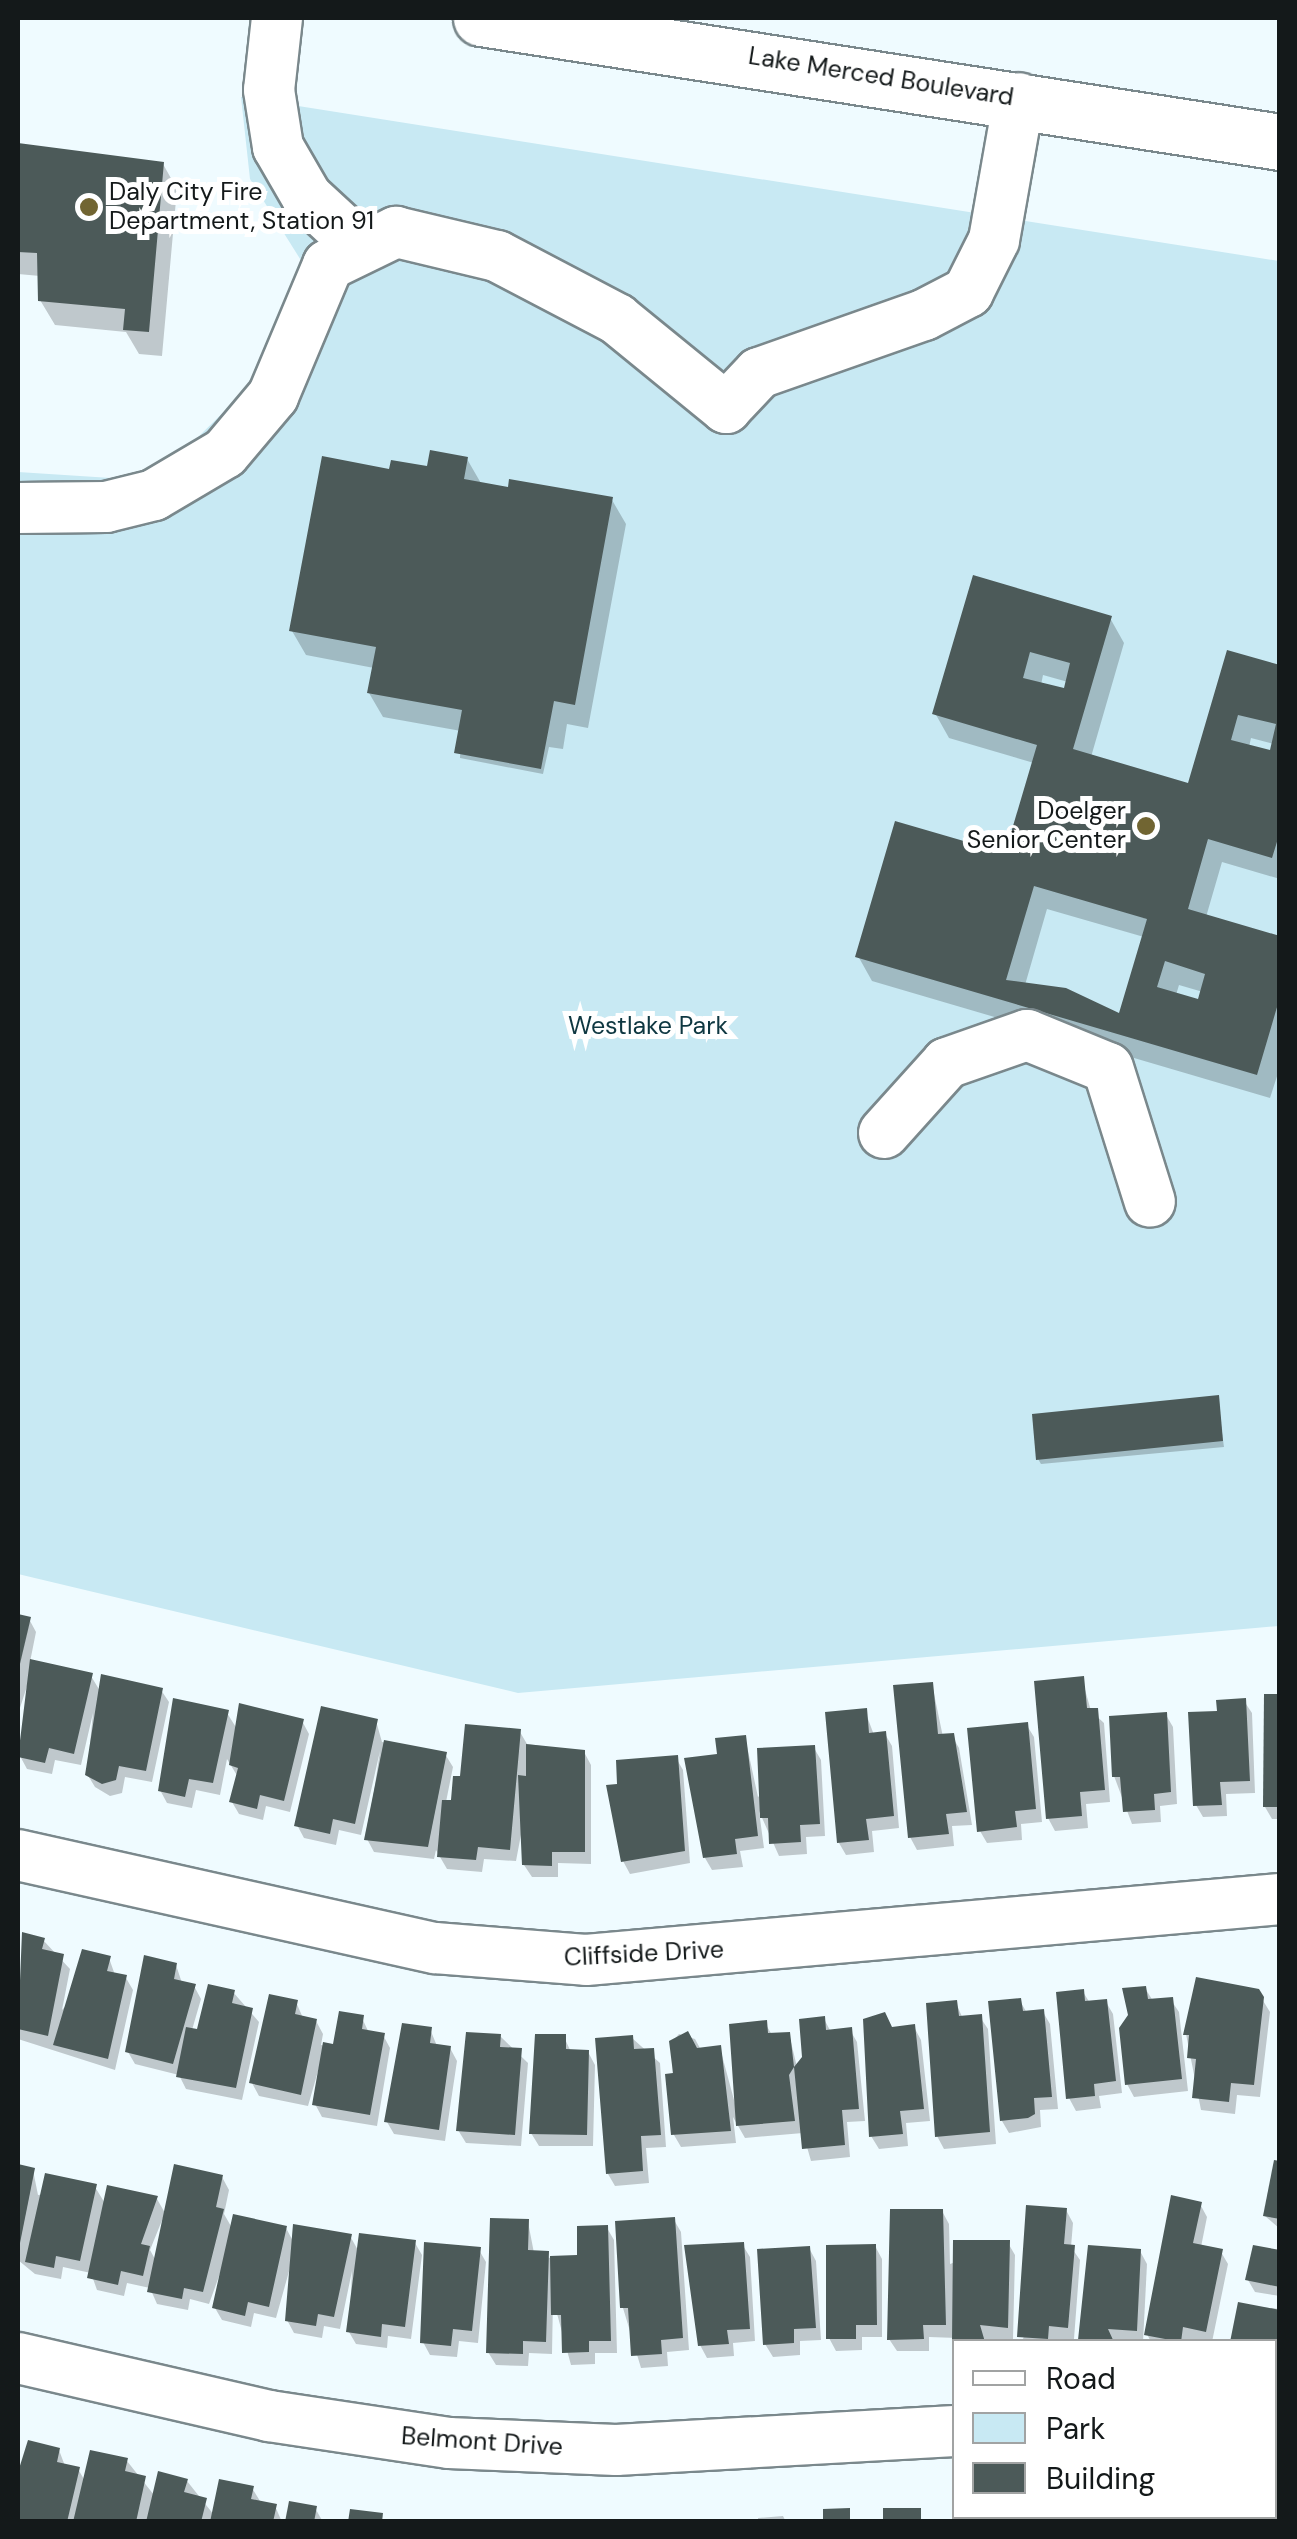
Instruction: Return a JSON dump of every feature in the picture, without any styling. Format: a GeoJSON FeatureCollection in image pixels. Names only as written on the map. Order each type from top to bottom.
{"type":"FeatureCollection","features":[{"type":"Feature","properties":{"kind":"main road","name":"Lake Merced Boulevard"},"geometry":{"type":"LineString","coordinates":[[481,18],[1019,98],[1280,142]]}},
{"type":"Feature","properties":{"kind":"street"},"geometry":{"type":"LineString","coordinates":[[277,18],[269,90],[278,147],[307,196],[360,246]]}},
{"type":"Feature","properties":{"kind":"street"},"geometry":{"type":"LineString","coordinates":[[30,509],[154,495],[225,453],[273,396],[328,265],[360,246],[396,232],[498,256],[617,318],[726,408],[760,373],[924,315],[968,292],[994,240],[1019,98]]}},
{"type":"Feature","properties":{"kind":"street"},"geometry":{"type":"LineString","coordinates":[[884,1132],[946,1063],[1027,1035],[1108,1068],[1150,1202]]}},
{"type":"Feature","properties":{"kind":"street","name":"Cliffside Drive"},"geometry":{"type":"LineString","coordinates":[[18,1855],[435,1948],[586,1960],[1280,1899]]}},
{"type":"Feature","properties":{"kind":"street","name":"Belmont Drive"},"geometry":{"type":"LineString","coordinates":[[18,2358],[269,2416],[449,2443],[616,2450],[952,2431]]}},
{"type":"Feature","properties":{"kind":"green space","name":"Westlake Park"},"geometry":{"type":"Polygon","coordinates":[[[241,97],[1279,261],[1279,1626],[518,1693],[18,1574],[18,472],[111,478],[144,473],[193,442],[248,388],[302,262],[250,179],[241,97]]]}},
{"type":"Feature","properties":{"kind":"building","name":"Daly City Fire Department, Station 91"},"geometry":{"type":"Polygon","coordinates":[[[18,143],[164,162],[149,332],[123,330],[125,309],[38,301],[37,253],[18,252],[18,143]]]}},
{"type":"Feature","properties":{"kind":"building"},"geometry":{"type":"Polygon","coordinates":[[[430,450],[468,457],[464,479],[508,487],[509,479],[613,497],[575,705],[554,701],[541,769],[454,753],[462,710],[367,693],[376,647],[289,631],[322,456],[389,469],[391,460],[427,466],[430,450]]]}},
{"type":"Feature","properties":{"kind":"building","name":"Doelger Senior Center"},"geometry":{"type":"Polygon","coordinates":[[[973,575],[1112,616],[1073,749],[1188,783],[1227,650],[1280,665],[1280,832],[1272,858],[1208,839],[1188,909],[1280,936],[1280,997],[1257,1075],[855,957],[895,821],[1005,853],[1037,745],[932,714],[973,575]],[[1030,652],[1023,678],[1064,688],[1070,663],[1030,652]],[[1238,715],[1231,740],[1270,750],[1276,724],[1238,715]],[[1034,886],[1006,980],[1066,988],[1119,1013],[1147,919],[1034,886]],[[1165,961],[1157,987],[1198,999],[1205,974],[1165,961]]]}},
{"type":"Feature","properties":{"kind":"building"},"geometry":{"type":"Polygon","coordinates":[[[1219,1395],[1223,1441],[1036,1460],[1032,1414],[1219,1395]]]}},
{"type":"Feature","properties":{"kind":"building"},"geometry":{"type":"Polygon","coordinates":[[[18,1614],[31,1617],[19,1668],[18,1668],[18,1614]]]}},
{"type":"Feature","properties":{"kind":"building"},"geometry":{"type":"Polygon","coordinates":[[[30,1659],[93,1673],[74,1754],[49,1748],[45,1763],[18,1757],[30,1659]]]}},
{"type":"Feature","properties":{"kind":"building"},"geometry":{"type":"Polygon","coordinates":[[[101,1674],[163,1688],[146,1771],[119,1766],[116,1780],[102,1784],[85,1775],[101,1674]]]}},
{"type":"Feature","properties":{"kind":"building"},"geometry":{"type":"Polygon","coordinates":[[[1084,1676],[1087,1708],[1098,1708],[1105,1790],[1080,1792],[1082,1816],[1046,1819],[1034,1681],[1084,1676]]]}},
{"type":"Feature","properties":{"kind":"building"},"geometry":{"type":"Polygon","coordinates":[[[933,1682],[938,1734],[954,1733],[967,1812],[946,1814],[949,1834],[908,1838],[893,1685],[933,1682]]]}},
{"type":"Feature","properties":{"kind":"building"},"geometry":{"type":"Polygon","coordinates":[[[1264,1694],[1280,1694],[1280,1807],[1263,1807],[1264,1694]]]}},
{"type":"Feature","properties":{"kind":"building"},"geometry":{"type":"Polygon","coordinates":[[[173,1698],[229,1710],[213,1783],[189,1779],[185,1797],[158,1791],[173,1698]]]}},
{"type":"Feature","properties":{"kind":"building"},"geometry":{"type":"Polygon","coordinates":[[[1246,1698],[1250,1781],[1220,1782],[1222,1805],[1193,1806],[1188,1712],[1217,1711],[1216,1700],[1246,1698]]]}},
{"type":"Feature","properties":{"kind":"building"},"geometry":{"type":"Polygon","coordinates":[[[239,1703],[304,1719],[284,1801],[260,1795],[257,1809],[229,1802],[238,1768],[229,1765],[239,1703]]]}},
{"type":"Feature","properties":{"kind":"building"},"geometry":{"type":"Polygon","coordinates":[[[321,1706],[378,1719],[355,1824],[333,1819],[330,1834],[294,1826],[321,1706]]]}},
{"type":"Feature","properties":{"kind":"building"},"geometry":{"type":"Polygon","coordinates":[[[867,1708],[869,1733],[886,1731],[894,1816],[866,1819],[869,1840],[837,1843],[825,1712],[867,1708]]]}},
{"type":"Feature","properties":{"kind":"building"},"geometry":{"type":"Polygon","coordinates":[[[1167,1712],[1171,1792],[1154,1794],[1155,1810],[1123,1812],[1120,1777],[1112,1777],[1109,1716],[1167,1712]]]}},
{"type":"Feature","properties":{"kind":"building"},"geometry":{"type":"Polygon","coordinates":[[[1028,1722],[1036,1809],[1015,1811],[1017,1827],[977,1832],[967,1728],[1028,1722]]]}},
{"type":"Feature","properties":{"kind":"building"},"geometry":{"type":"Polygon","coordinates":[[[465,1724],[521,1729],[510,1850],[478,1847],[476,1860],[437,1857],[442,1800],[451,1800],[453,1776],[460,1776],[465,1724]]]}},
{"type":"Feature","properties":{"kind":"building"},"geometry":{"type":"Polygon","coordinates":[[[746,1735],[758,1836],[735,1839],[737,1854],[703,1858],[684,1758],[717,1754],[715,1738],[746,1735]]]}},
{"type":"Feature","properties":{"kind":"building"},"geometry":{"type":"Polygon","coordinates":[[[384,1740],[447,1752],[428,1847],[364,1840],[384,1740]]]}},
{"type":"Feature","properties":{"kind":"building"},"geometry":{"type":"Polygon","coordinates":[[[526,1744],[585,1750],[585,1852],[552,1852],[552,1866],[522,1865],[518,1775],[526,1776],[526,1744]]]}},
{"type":"Feature","properties":{"kind":"building"},"geometry":{"type":"Polygon","coordinates":[[[815,1745],[820,1824],[800,1825],[801,1842],[769,1844],[768,1818],[760,1818],[757,1748],[815,1745]]]}},
{"type":"Feature","properties":{"kind":"building"},"geometry":{"type":"Polygon","coordinates":[[[678,1755],[685,1851],[621,1862],[606,1785],[617,1784],[616,1760],[678,1755]]]}},
{"type":"Feature","properties":{"kind":"building"},"geometry":{"type":"Polygon","coordinates":[[[22,1932],[45,1938],[42,1949],[64,1954],[48,2036],[18,2029],[22,1932]]]}},
{"type":"Feature","properties":{"kind":"building"},"geometry":{"type":"Polygon","coordinates":[[[82,1949],[111,1956],[107,1971],[127,1975],[108,2059],[53,2045],[82,1949]]]}},
{"type":"Feature","properties":{"kind":"building"},"geometry":{"type":"Polygon","coordinates":[[[144,1955],[177,1963],[174,1979],[196,1984],[173,2064],[125,2052],[144,1955]]]}},
{"type":"Feature","properties":{"kind":"building"},"geometry":{"type":"Polygon","coordinates":[[[1196,1977],[1259,1989],[1264,1997],[1254,2085],[1231,2083],[1229,2102],[1192,2098],[1196,2059],[1187,2058],[1189,2035],[1183,2035],[1196,1977]]]}},
{"type":"Feature","properties":{"kind":"building"},"geometry":{"type":"Polygon","coordinates":[[[208,1984],[235,1990],[232,2003],[253,2008],[236,2088],[176,2077],[186,2027],[197,2029],[208,1984]]]}},
{"type":"Feature","properties":{"kind":"building"},"geometry":{"type":"Polygon","coordinates":[[[1146,1986],[1148,1999],[1173,1997],[1182,2079],[1125,2085],[1119,2028],[1128,2015],[1122,1988],[1146,1986]]]}},
{"type":"Feature","properties":{"kind":"building"},"geometry":{"type":"Polygon","coordinates":[[[1084,1989],[1085,2001],[1107,1999],[1116,2081],[1094,2084],[1095,2096],[1066,2099],[1056,1992],[1084,1989]]]}},
{"type":"Feature","properties":{"kind":"building"},"geometry":{"type":"Polygon","coordinates":[[[269,1994],[298,2000],[295,2014],[317,2019],[301,2095],[249,2083],[269,1994]]]}},
{"type":"Feature","properties":{"kind":"building"},"geometry":{"type":"Polygon","coordinates":[[[1021,1998],[1023,2011],[1044,2009],[1052,2097],[1034,2098],[1035,2114],[1028,2118],[1000,2121],[988,2001],[1021,1998]]]}},
{"type":"Feature","properties":{"kind":"building"},"geometry":{"type":"Polygon","coordinates":[[[957,2000],[959,2016],[982,2014],[990,2132],[935,2137],[926,2003],[957,2000]]]}},
{"type":"Feature","properties":{"kind":"building"},"geometry":{"type":"Polygon","coordinates":[[[339,2011],[364,2015],[362,2029],[385,2033],[370,2115],[312,2105],[323,2042],[333,2044],[339,2011]]]}},
{"type":"Feature","properties":{"kind":"building"},"geometry":{"type":"Polygon","coordinates":[[[885,2012],[892,2027],[915,2024],[924,2109],[900,2111],[903,2134],[869,2137],[863,2019],[885,2012]]]}},
{"type":"Feature","properties":{"kind":"building"},"geometry":{"type":"Polygon","coordinates":[[[825,2016],[826,2030],[852,2027],[859,2109],[842,2110],[845,2145],[802,2149],[794,2067],[802,2057],[799,2019],[825,2016]]]}},
{"type":"Feature","properties":{"kind":"building"},"geometry":{"type":"Polygon","coordinates":[[[767,2020],[768,2033],[790,2032],[794,2067],[789,2075],[795,2121],[736,2126],[729,2024],[767,2020]]]}},
{"type":"Feature","properties":{"kind":"building"},"geometry":{"type":"Polygon","coordinates":[[[402,2023],[432,2027],[430,2043],[451,2046],[439,2130],[384,2122],[402,2023]]]}},
{"type":"Feature","properties":{"kind":"building"},"geometry":{"type":"Polygon","coordinates":[[[688,2031],[697,2048],[721,2045],[731,2131],[671,2135],[665,2074],[673,2073],[669,2041],[688,2031]]]}},
{"type":"Feature","properties":{"kind":"building"},"geometry":{"type":"Polygon","coordinates":[[[466,2032],[501,2034],[500,2047],[522,2048],[515,2135],[456,2131],[466,2032]]]}},
{"type":"Feature","properties":{"kind":"building"},"geometry":{"type":"Polygon","coordinates":[[[535,2034],[566,2034],[566,2049],[589,2050],[587,2135],[529,2134],[535,2034]]]}},
{"type":"Feature","properties":{"kind":"building"},"geometry":{"type":"Polygon","coordinates":[[[633,2035],[634,2049],[654,2048],[661,2135],[641,2136],[643,2171],[606,2174],[595,2038],[633,2035]]]}},
{"type":"Feature","properties":{"kind":"building"},"geometry":{"type":"Polygon","coordinates":[[[1274,2160],[1280,2161],[1280,2219],[1263,2216],[1274,2160]]]}},
{"type":"Feature","properties":{"kind":"building"},"geometry":{"type":"Polygon","coordinates":[[[18,2164],[35,2168],[19,2248],[18,2248],[18,2164]]]}},
{"type":"Feature","properties":{"kind":"building"},"geometry":{"type":"Polygon","coordinates":[[[174,2164],[223,2175],[216,2207],[224,2209],[203,2292],[184,2288],[182,2299],[147,2292],[174,2164]]]}},
{"type":"Feature","properties":{"kind":"building"},"geometry":{"type":"Polygon","coordinates":[[[45,2173],[97,2184],[80,2261],[56,2256],[54,2268],[25,2262],[45,2173]]]}},
{"type":"Feature","properties":{"kind":"building"},"geometry":{"type":"Polygon","coordinates":[[[107,2185],[158,2196],[141,2244],[150,2246],[143,2276],[121,2271],[118,2285],[87,2278],[107,2185]]]}},
{"type":"Feature","properties":{"kind":"building"},"geometry":{"type":"Polygon","coordinates":[[[1171,2195],[1202,2202],[1193,2243],[1223,2249],[1206,2332],[1183,2327],[1181,2339],[1144,2335],[1171,2195]]]}},
{"type":"Feature","properties":{"kind":"building"},"geometry":{"type":"Polygon","coordinates":[[[1026,2205],[1067,2208],[1064,2244],[1075,2245],[1068,2328],[1049,2326],[1048,2339],[1017,2337],[1026,2205]]]}},
{"type":"Feature","properties":{"kind":"building"},"geometry":{"type":"Polygon","coordinates":[[[890,2209],[943,2209],[946,2325],[923,2325],[924,2339],[887,2340],[890,2209]]]}},
{"type":"Feature","properties":{"kind":"building"},"geometry":{"type":"Polygon","coordinates":[[[233,2214],[287,2226],[269,2307],[248,2302],[245,2316],[212,2308],[233,2214]]]}},
{"type":"Feature","properties":{"kind":"building"},"geometry":{"type":"Polygon","coordinates":[[[675,2217],[683,2338],[661,2340],[662,2354],[631,2356],[628,2308],[620,2308],[615,2221],[675,2217]]]}},
{"type":"Feature","properties":{"kind":"building"},"geometry":{"type":"Polygon","coordinates":[[[490,2218],[529,2219],[528,2250],[549,2251],[546,2342],[523,2341],[523,2354],[486,2353],[490,2218]]]}},
{"type":"Feature","properties":{"kind":"building"},"geometry":{"type":"Polygon","coordinates":[[[293,2224],[352,2234],[334,2317],[318,2314],[316,2326],[285,2321],[293,2224]]]}},
{"type":"Feature","properties":{"kind":"building"},"geometry":{"type":"Polygon","coordinates":[[[608,2225],[611,2341],[589,2341],[589,2352],[562,2353],[561,2315],[551,2315],[550,2256],[577,2255],[577,2226],[608,2225]]]}},
{"type":"Feature","properties":{"kind":"building"},"geometry":{"type":"Polygon","coordinates":[[[359,2233],[416,2240],[405,2327],[382,2324],[381,2337],[346,2332],[359,2233]]]}},
{"type":"Feature","properties":{"kind":"building"},"geometry":{"type":"Polygon","coordinates":[[[953,2240],[1010,2240],[1008,2328],[980,2325],[984,2339],[952,2339],[953,2240]]]}},
{"type":"Feature","properties":{"kind":"building"},"geometry":{"type":"Polygon","coordinates":[[[424,2242],[481,2247],[472,2331],[453,2329],[451,2346],[420,2343],[424,2242]]]}},
{"type":"Feature","properties":{"kind":"building"},"geometry":{"type":"Polygon","coordinates":[[[744,2242],[750,2329],[727,2330],[729,2344],[698,2346],[684,2245],[744,2242]]]}},
{"type":"Feature","properties":{"kind":"building"},"geometry":{"type":"Polygon","coordinates":[[[876,2244],[877,2325],[856,2325],[856,2339],[826,2339],[826,2245],[876,2244]]]}},
{"type":"Feature","properties":{"kind":"building"},"geometry":{"type":"Polygon","coordinates":[[[1088,2245],[1141,2249],[1137,2331],[1108,2329],[1113,2339],[1078,2339],[1088,2245]]]}},
{"type":"Feature","properties":{"kind":"building"},"geometry":{"type":"Polygon","coordinates":[[[1253,2245],[1280,2250],[1280,2287],[1245,2280],[1253,2245]]]}},
{"type":"Feature","properties":{"kind":"building"},"geometry":{"type":"Polygon","coordinates":[[[810,2246],[816,2328],[794,2329],[794,2343],[763,2345],[757,2249],[810,2246]]]}},
{"type":"Feature","properties":{"kind":"building"},"geometry":{"type":"Polygon","coordinates":[[[1238,2302],[1280,2310],[1280,2379],[1277,2339],[1231,2339],[1238,2302]]]}},
{"type":"Feature","properties":{"kind":"building"},"geometry":{"type":"Polygon","coordinates":[[[28,2440],[60,2448],[57,2462],[80,2467],[67,2522],[18,2522],[18,2472],[28,2440]]]}},
{"type":"Feature","properties":{"kind":"building"},"geometry":{"type":"Polygon","coordinates":[[[90,2450],[128,2458],[125,2471],[146,2476],[136,2522],[73,2522],[90,2450]]]}},
{"type":"Feature","properties":{"kind":"building"},"geometry":{"type":"Polygon","coordinates":[[[158,2471],[188,2479],[184,2492],[207,2498],[201,2522],[146,2522],[158,2471]]]}},
{"type":"Feature","properties":{"kind":"building"},"geometry":{"type":"Polygon","coordinates":[[[219,2479],[254,2486],[251,2499],[277,2504],[273,2522],[210,2522],[219,2479]]]}},
{"type":"Feature","properties":{"kind":"building"},"geometry":{"type":"Polygon","coordinates":[[[289,2501],[317,2506],[314,2522],[285,2522],[289,2501]]]}},
{"type":"Feature","properties":{"kind":"building"},"geometry":{"type":"Polygon","coordinates":[[[850,2508],[850,2522],[823,2522],[823,2509],[850,2508]]]}},
{"type":"Feature","properties":{"kind":"building"},"geometry":{"type":"Polygon","coordinates":[[[883,2508],[921,2508],[921,2522],[883,2522],[883,2508]]]}},
{"type":"Feature","properties":{"kind":"building"},"geometry":{"type":"Polygon","coordinates":[[[350,2509],[383,2513],[382,2522],[348,2522],[350,2509]]]}},
{"type":"Feature","properties":{"kind":"building"},"geometry":{"type":"Polygon","coordinates":[[[1277,2512],[1280,2522],[1190,2522],[1277,2519],[1277,2512]]]}},
{"type":"Feature","properties":{"kind":"place","name":"Daly City Fire Department, Station 91"},"geometry":{"type":"Point","coordinates":[89,207]}},
{"type":"Feature","properties":{"kind":"place","name":"Doelger Senior Center"},"geometry":{"type":"Point","coordinates":[1146,826]}}]}
